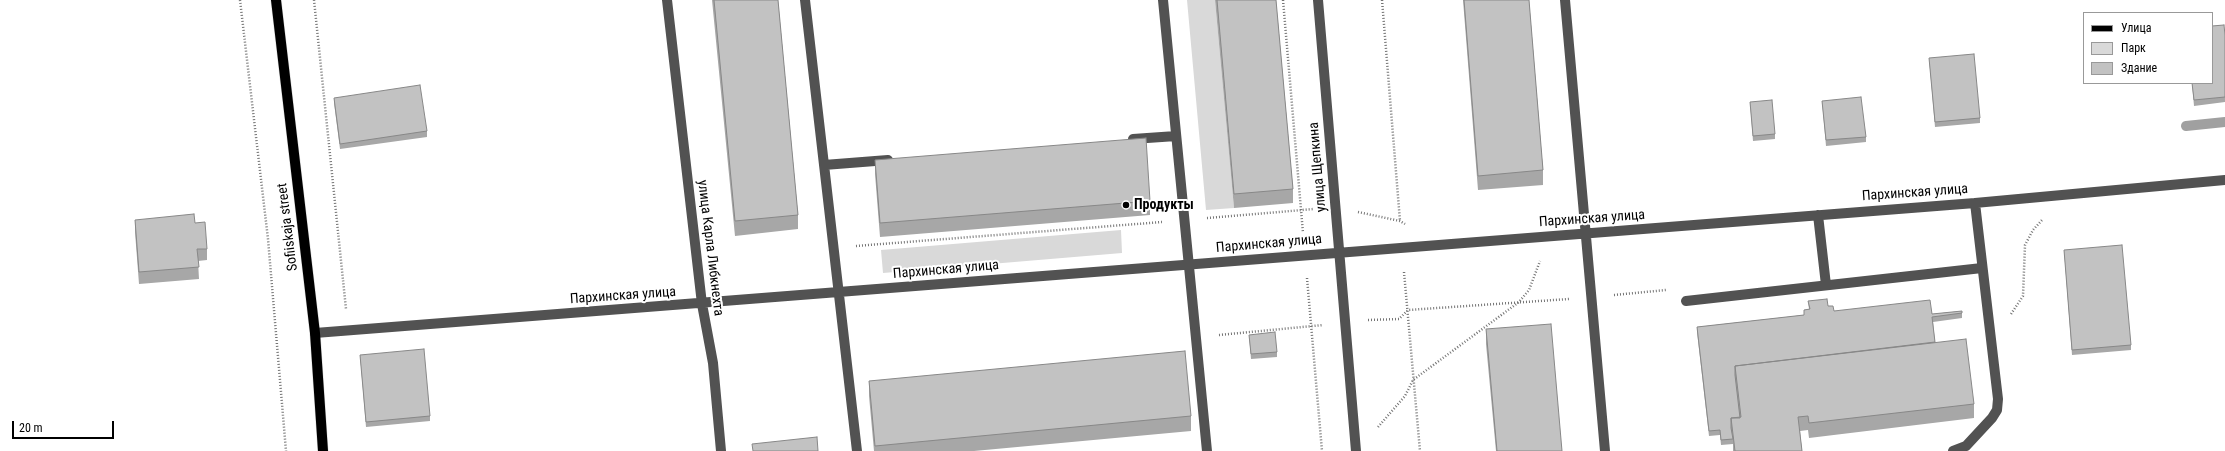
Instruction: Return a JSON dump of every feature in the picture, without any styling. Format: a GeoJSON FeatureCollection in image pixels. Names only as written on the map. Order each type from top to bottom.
{"type":"FeatureCollection","features":[{"type":"Feature","properties":{"kind":"main road","name":"Sofiiskaja street"},"geometry":{"type":"LineString","coordinates":[[276,0],[315,333],[323,451]]}},
{"type":"Feature","properties":{"kind":"street","name":"улица Карла Либкнехта"},"geometry":{"type":"LineString","coordinates":[[666,0],[702,304],[713,363],[721,451]]}},
{"type":"Feature","properties":{"kind":"street"},"geometry":{"type":"LineString","coordinates":[[805,0],[857,451]]}},
{"type":"Feature","properties":{"kind":"street"},"geometry":{"type":"LineString","coordinates":[[1163,0],[1187,264],[1197,338],[1207,451]]}},
{"type":"Feature","properties":{"kind":"street","name":"улица Щепкина"},"geometry":{"type":"LineString","coordinates":[[1318,0],[1356,451]]}},
{"type":"Feature","properties":{"kind":"street"},"geometry":{"type":"LineString","coordinates":[[1565,0],[1605,451]]}},
{"type":"Feature","properties":{"kind":"street"},"geometry":{"type":"LineString","coordinates":[[1121,140],[1176,136]]}},
{"type":"Feature","properties":{"kind":"street"},"geometry":{"type":"LineString","coordinates":[[824,165],[902,159]]}},
{"type":"Feature","properties":{"kind":"street","name":"Пархинская улица"},"geometry":{"type":"LineString","coordinates":[[315,333],[702,304],[1187,264],[1975,203],[2225,180]]}},
{"type":"Feature","properties":{"kind":"street"},"geometry":{"type":"LineString","coordinates":[[1953,451],[1966,446],[1992,418],[1997,410],[1998,399],[1975,203]]}},
{"type":"Feature","properties":{"kind":"street"},"geometry":{"type":"LineString","coordinates":[[1818,215],[1826,285]]}},
{"type":"Feature","properties":{"kind":"street"},"geometry":{"type":"LineString","coordinates":[[1686,301],[1982,268]]}},
{"type":"Feature","properties":{"kind":"path"},"geometry":{"type":"LineString","coordinates":[[240,0],[268,238],[286,451]]}},
{"type":"Feature","properties":{"kind":"path"},"geometry":{"type":"LineString","coordinates":[[314,0],[348,331]]}},
{"type":"Feature","properties":{"kind":"path"},"geometry":{"type":"LineString","coordinates":[[1283,0],[1322,451]]}},
{"type":"Feature","properties":{"kind":"path"},"geometry":{"type":"LineString","coordinates":[[1990,338],[2012,313],[2023,296],[2025,245],[2033,230],[2052,210],[2072,194]]}},
{"type":"Feature","properties":{"kind":"path"},"geometry":{"type":"LineString","coordinates":[[834,248],[1335,207]]}},
{"type":"Feature","properties":{"kind":"path"},"geometry":{"type":"LineString","coordinates":[[1376,429],[1405,396],[1414,380],[1519,302],[1529,290],[1541,258],[1555,236]]}},
{"type":"Feature","properties":{"kind":"path"},"geometry":{"type":"LineString","coordinates":[[1197,338],[1311,327],[1345,321],[1391,321],[1399,319],[1408,310],[1591,297],[1673,289],[1686,301]]}},
{"type":"Feature","properties":{"kind":"green space"},"geometry":{"type":"Polygon","coordinates":[[[1187,0],[1215,0],[1234,208],[1206,210],[1187,0]]]}},
{"type":"Feature","properties":{"kind":"green space"},"geometry":{"type":"Polygon","coordinates":[[[1121,230],[1122,253],[883,273],[881,250],[1121,230]]]}},
{"type":"Feature","properties":{"kind":"building"},"geometry":{"type":"Polygon","coordinates":[[[714,0],[778,0],[798,215],[735,221],[714,0]]]}},
{"type":"Feature","properties":{"kind":"building"},"geometry":{"type":"Polygon","coordinates":[[[1217,0],[1276,0],[1293,189],[1234,194],[1217,0]]]}},
{"type":"Feature","properties":{"kind":"building"},"geometry":{"type":"Polygon","coordinates":[[[1464,0],[1529,0],[1543,170],[1478,176],[1464,0]]]}},
{"type":"Feature","properties":{"kind":"building"},"geometry":{"type":"Polygon","coordinates":[[[2224,25],[2225,97],[2194,100],[2192,84],[2213,84],[2213,26],[2224,25]]]}},
{"type":"Feature","properties":{"kind":"building"},"geometry":{"type":"Polygon","coordinates":[[[1974,54],[1980,118],[1935,122],[1929,58],[1974,54]]]}},
{"type":"Feature","properties":{"kind":"building"},"geometry":{"type":"Polygon","coordinates":[[[420,85],[427,131],[340,144],[334,98],[420,85]]]}},
{"type":"Feature","properties":{"kind":"building"},"geometry":{"type":"Polygon","coordinates":[[[1861,97],[1866,137],[1826,140],[1822,101],[1861,97]]]}},
{"type":"Feature","properties":{"kind":"building"},"geometry":{"type":"Polygon","coordinates":[[[1772,100],[1775,134],[1753,136],[1750,102],[1772,100]]]}},
{"type":"Feature","properties":{"kind":"building"},"geometry":{"type":"Polygon","coordinates":[[[1146,138],[1150,201],[880,223],[875,160],[1146,138]]]}},
{"type":"Feature","properties":{"kind":"building"},"geometry":{"type":"Polygon","coordinates":[[[194,214],[195,223],[205,222],[207,249],[197,249],[199,267],[139,272],[135,220],[194,214]]]}},
{"type":"Feature","properties":{"kind":"building"},"geometry":{"type":"Polygon","coordinates":[[[2122,245],[2131,345],[2072,350],[2064,250],[2122,245]]]}},
{"type":"Feature","properties":{"kind":"building"},"geometry":{"type":"Polygon","coordinates":[[[1827,299],[1828,306],[1833,306],[1834,311],[1930,300],[1932,314],[1962,311],[1962,313],[1932,317],[1935,342],[1735,366],[1740,418],[1731,418],[1733,439],[1721,440],[1720,430],[1709,431],[1697,327],[1804,315],[1804,310],[1810,309],[1808,301],[1827,299]]]}},
{"type":"Feature","properties":{"kind":"building"},"geometry":{"type":"Polygon","coordinates":[[[1551,324],[1562,451],[1497,451],[1486,329],[1551,324]]]}},
{"type":"Feature","properties":{"kind":"building"},"geometry":{"type":"Polygon","coordinates":[[[1275,332],[1277,352],[1251,354],[1249,335],[1275,332]]]}},
{"type":"Feature","properties":{"kind":"building"},"geometry":{"type":"Polygon","coordinates":[[[1966,339],[1974,404],[1809,423],[1808,416],[1798,417],[1802,451],[1735,451],[1731,418],[1741,417],[1735,366],[1966,339]]]}},
{"type":"Feature","properties":{"kind":"building"},"geometry":{"type":"Polygon","coordinates":[[[424,349],[430,416],[366,422],[360,355],[424,349]]]}},
{"type":"Feature","properties":{"kind":"building"},"geometry":{"type":"Polygon","coordinates":[[[1185,351],[1191,416],[875,446],[869,381],[1185,351]]]}},
{"type":"Feature","properties":{"kind":"building"},"geometry":{"type":"Polygon","coordinates":[[[817,437],[818,451],[753,451],[752,444],[817,437]]]}},
{"type":"Feature","properties":{"kind":"waterway"},"geometry":{"type":"LineString","coordinates":[[2186,126],[2225,122]]}},
{"type":"Feature","properties":{"kind":"place","name":"Продукты"},"geometry":{"type":"Point","coordinates":[1126,205]}}]}
